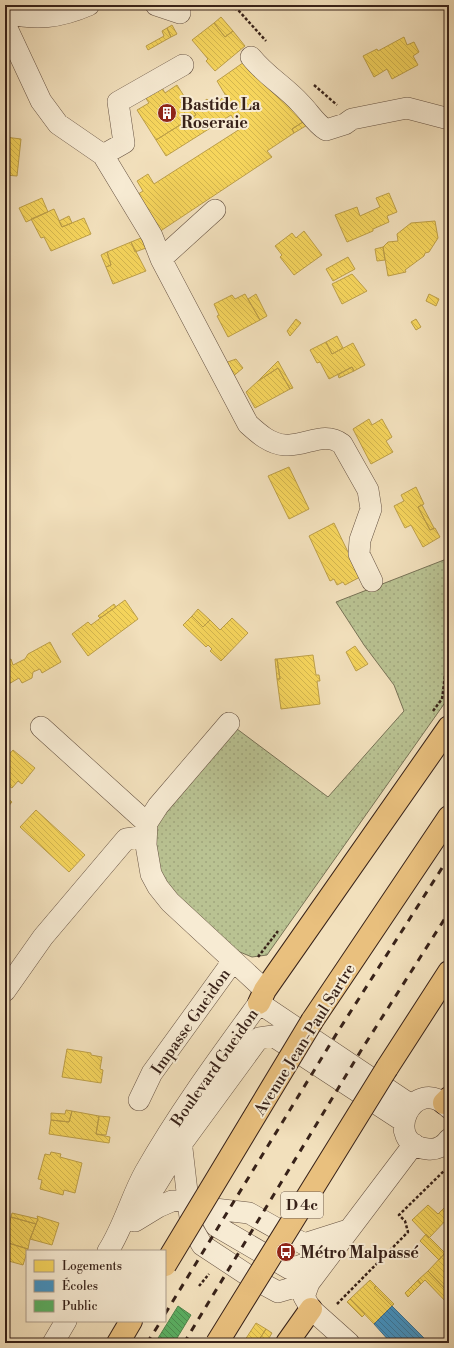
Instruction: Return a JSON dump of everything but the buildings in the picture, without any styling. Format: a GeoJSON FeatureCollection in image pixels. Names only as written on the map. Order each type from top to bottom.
{"type":"FeatureCollection","features":[{"type":"Feature","properties":{"kind":"highway"},"geometry":{"type":"LineString","coordinates":[[262,996],[449,726]]}},
{"type":"Feature","properties":{"kind":"highway","name":"Avenue Jean-Paul Sartre"},"geometry":{"type":"LineString","coordinates":[[166,1263],[312,1021],[449,817]]}},
{"type":"Feature","properties":{"kind":"highway","name":"D 4c"},"geometry":{"type":"LineString","coordinates":[[217,1343],[387,1068],[449,972]]}},
{"type":"Feature","properties":{"kind":"highway"},"geometry":{"type":"LineString","coordinates":[[287,1343],[317,1314]]}},
{"type":"Feature","properties":{"kind":"highway"},"geometry":{"type":"LineString","coordinates":[[118,1343],[130,1322]]}},
{"type":"Feature","properties":{"kind":"street"},"geometry":{"type":"LineString","coordinates":[[5,13],[26,18],[67,14],[89,5]]}},
{"type":"Feature","properties":{"kind":"street"},"geometry":{"type":"LineString","coordinates":[[156,5],[180,13]]}},
{"type":"Feature","properties":{"kind":"street"},"geometry":{"type":"LineString","coordinates":[[5,24],[41,101],[58,124],[103,155],[152,236],[161,259],[248,424],[266,440],[286,445],[326,438],[335,439],[342,444],[368,490],[371,509],[360,540],[359,554],[372,581]]}},
{"type":"Feature","properties":{"kind":"street"},"geometry":{"type":"LineString","coordinates":[[251,57],[262,71],[301,103],[317,124],[326,130],[345,124],[352,119],[407,108],[449,119]]}},
{"type":"Feature","properties":{"kind":"street"},"geometry":{"type":"LineString","coordinates":[[103,155],[124,143],[118,102],[183,65]]}},
{"type":"Feature","properties":{"kind":"street"},"geometry":{"type":"LineString","coordinates":[[161,259],[215,210]]}},
{"type":"Feature","properties":{"kind":"street"},"geometry":{"type":"LineString","coordinates":[[229,723],[158,806],[146,830],[150,869],[158,887],[170,902],[233,961]]}},
{"type":"Feature","properties":{"kind":"street"},"geometry":{"type":"LineString","coordinates":[[41,727],[146,830]]}},
{"type":"Feature","properties":{"kind":"street"},"geometry":{"type":"LineString","coordinates":[[5,992],[43,937],[126,839],[146,830]]}},
{"type":"Feature","properties":{"kind":"street","name":"Impasse Gueidon"},"geometry":{"type":"LineString","coordinates":[[138,1100],[152,1073],[233,961],[262,996]]}},
{"type":"Feature","properties":{"kind":"street","name":"Boulevard Gueidon"},"geometry":{"type":"LineString","coordinates":[[109,1250],[120,1232],[123,1220],[144,1173],[184,1108],[262,996],[407,1113]]}},
{"type":"Feature","properties":{"kind":"street"},"geometry":{"type":"LineString","coordinates":[[120,1232],[156,1185],[180,1146],[259,1038],[273,1036],[407,1113]]}},
{"type":"Feature","properties":{"kind":"street"},"geometry":{"type":"LineString","coordinates":[[446,1148],[422,1148],[414,1144],[408,1138],[404,1130],[407,1113],[418,1100],[427,1098],[436,1099],[447,1103]]}},
{"type":"Feature","properties":{"kind":"street"},"geometry":{"type":"LineString","coordinates":[[184,1108],[180,1146],[197,1204],[216,1226],[290,1269],[328,1256]]}},
{"type":"Feature","properties":{"kind":"street"},"geometry":{"type":"LineString","coordinates":[[344,1341],[317,1314],[304,1297],[309,1283],[328,1256],[414,1144]]}},
{"type":"Feature","properties":{"kind":"street"},"geometry":{"type":"LineString","coordinates":[[120,1232],[158,1207],[172,1201],[249,1213],[304,1244],[348,1230]]}},
{"type":"Feature","properties":{"kind":"street"},"geometry":{"type":"LineString","coordinates":[[197,1204],[191,1226],[202,1245],[252,1278],[278,1292],[309,1283]]}},
{"type":"Feature","properties":{"kind":"street"},"geometry":{"type":"LineString","coordinates":[[53,1343],[65,1322]]}},
{"type":"Feature","properties":{"kind":"path"},"geometry":{"type":"LineString","coordinates":[[230,5],[240,11],[269,44]]}},
{"type":"Feature","properties":{"kind":"path"},"geometry":{"type":"LineString","coordinates":[[314,85],[327,94],[352,119]]}},
{"type":"Feature","properties":{"kind":"path"},"geometry":{"type":"LineString","coordinates":[[442,699],[445,676],[449,670]]}},
{"type":"Feature","properties":{"kind":"path"},"geometry":{"type":"LineString","coordinates":[[266,946],[270,942]]}},
{"type":"Feature","properties":{"kind":"path"},"geometry":{"type":"LineString","coordinates":[[317,1314],[401,1241],[408,1232],[405,1221],[399,1215],[449,1166]]}},
{"type":"Feature","properties":{"kind":"green space"},"geometry":{"type":"Polygon","coordinates":[[[449,558],[449,697],[267,955],[252,957],[235,950],[181,901],[168,886],[160,870],[153,849],[156,824],[233,726],[328,797],[404,711],[394,685],[364,645],[336,602],[449,558]]]}},
{"type":"Feature","properties":{"kind":"railway"},"geometry":{"type":"LineString","coordinates":[[166,1312],[337,1033],[449,857]]}},
{"type":"Feature","properties":{"kind":"railway"},"geometry":{"type":"LineString","coordinates":[[184,1343],[362,1049],[449,912]]}},
{"type":"Feature","properties":{"kind":"railway"},"geometry":{"type":"LineString","coordinates":[[147,1343],[160,1322]]}},
{"type":"Feature","properties":{"kind":"place","name":"Bastide La Roseraie"},"geometry":{"type":"Point","coordinates":[167,113]}},
{"type":"Feature","properties":{"kind":"place","name":"Métro Malpassé"},"geometry":{"type":"Point","coordinates":[286,1252]}}]}
